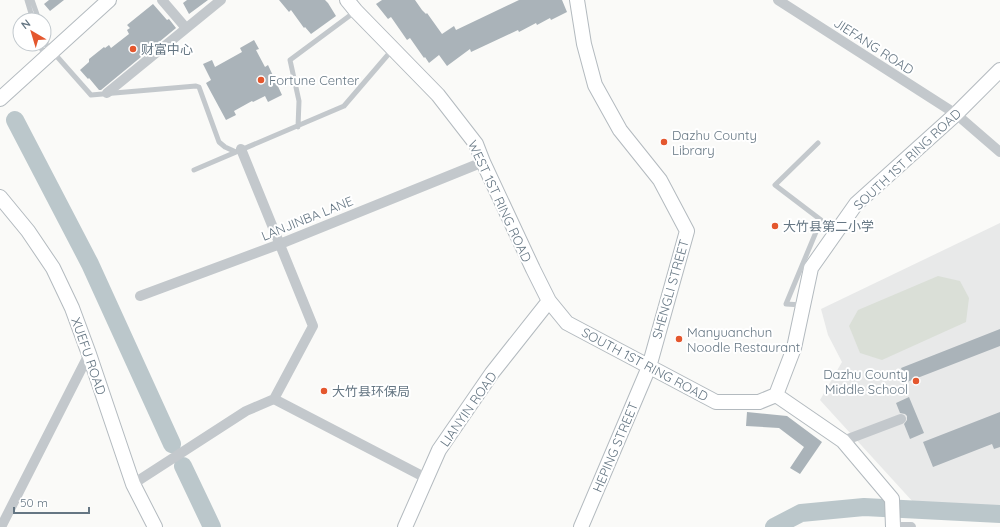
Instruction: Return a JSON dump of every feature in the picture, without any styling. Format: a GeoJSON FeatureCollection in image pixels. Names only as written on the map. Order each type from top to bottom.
{"type":"FeatureCollection","features":[{"type":"Feature","properties":{"kind":"street"},"geometry":{"type":"LineString","coordinates":[[52,48],[109,0]]}},
{"type":"Feature","properties":{"kind":"street"},"geometry":{"type":"LineString","coordinates":[[162,0],[186,28]]}},
{"type":"Feature","properties":{"kind":"street"},"geometry":{"type":"LineString","coordinates":[[107,93],[220,0]]}},
{"type":"Feature","properties":{"kind":"street","name":"SHENGLI STREET"},"geometry":{"type":"LineString","coordinates":[[578,0],[584,44],[595,85],[620,130],[660,180],[687,231],[649,367]]}},
{"type":"Feature","properties":{"kind":"street","name":"JIEFANG ROAD"},"geometry":{"type":"LineString","coordinates":[[778,0],[956,114],[1000,152]]}},
{"type":"Feature","properties":{"kind":"street","name":"WEST 1ST RING ROAD"},"geometry":{"type":"LineString","coordinates":[[352,4],[392,49],[438,95],[476,144],[532,269],[549,302]]}},
{"type":"Feature","properties":{"kind":"street"},"geometry":{"type":"LineString","coordinates":[[0,99],[47,52]]}},
{"type":"Feature","properties":{"kind":"street","name":"SOUTH 1ST RING ROAD"},"geometry":{"type":"LineString","coordinates":[[549,302],[567,323],[716,402],[759,402],[776,395],[794,348],[811,268],[856,204],[956,114],[1000,70]]}},
{"type":"Feature","properties":{"kind":"street"},"geometry":{"type":"LineString","coordinates":[[133,484],[246,411],[274,399],[313,326],[280,244],[239,150]]}},
{"type":"Feature","properties":{"kind":"street","name":"LANJINBA LANE"},"geometry":{"type":"LineString","coordinates":[[140,296],[280,244],[483,162]]}},
{"type":"Feature","properties":{"kind":"street","name":"XUEFU ROAD"},"geometry":{"type":"LineString","coordinates":[[0,197],[28,231],[53,268],[72,308],[133,484],[155,527]]}},
{"type":"Feature","properties":{"kind":"street","name":"LIANYIN ROAD"},"geometry":{"type":"LineString","coordinates":[[405,527],[439,450],[492,373],[549,302]]}},
{"type":"Feature","properties":{"kind":"street"},"geometry":{"type":"LineString","coordinates":[[1,527],[89,354]]}},
{"type":"Feature","properties":{"kind":"street","name":"HEPING STREET"},"geometry":{"type":"LineString","coordinates":[[581,527],[649,367]]}},
{"type":"Feature","properties":{"kind":"street"},"geometry":{"type":"LineString","coordinates":[[776,395],[842,441],[892,499],[892,527],[911,527]]}},
{"type":"Feature","properties":{"kind":"street"},"geometry":{"type":"LineString","coordinates":[[274,399],[426,478]]}},
{"type":"Feature","properties":{"kind":"street"},"geometry":{"type":"LineString","coordinates":[[842,441],[901,419]]}},
{"type":"Feature","properties":{"kind":"lane"},"geometry":{"type":"LineString","coordinates":[[27,0],[31,12]]}},
{"type":"Feature","properties":{"kind":"lane"},"geometry":{"type":"LineString","coordinates":[[32,0],[36,12]]}},
{"type":"Feature","properties":{"kind":"lane"},"geometry":{"type":"LineString","coordinates":[[298,126],[299,101],[290,60],[352,4]]}},
{"type":"Feature","properties":{"kind":"lane"},"geometry":{"type":"LineString","coordinates":[[194,170],[344,106],[392,49]]}},
{"type":"Feature","properties":{"kind":"lane"},"geometry":{"type":"LineString","coordinates":[[47,52],[91,95],[198,87],[219,142],[224,147],[239,150]]}},
{"type":"Feature","properties":{"kind":"lane"},"geometry":{"type":"LineString","coordinates":[[802,305],[786,304],[821,220],[775,185],[818,143]]}},
{"type":"Feature","properties":{"kind":"shaded area","name":"Dazhu County Middle School"},"geometry":{"type":"Polygon","coordinates":[[[1000,223],[1000,509],[914,503],[820,400],[842,362],[828,335],[821,309],[1000,223]]]}},
{"type":"Feature","properties":{"kind":"shaded area"},"geometry":{"type":"Polygon","coordinates":[[[938,276],[960,281],[969,298],[966,322],[882,360],[860,353],[849,326],[858,310],[938,276]]]}},
{"type":"Feature","properties":{"kind":"building"},"geometry":{"type":"Polygon","coordinates":[[[49,0],[64,0],[50,11],[44,4],[49,0]]]}},
{"type":"Feature","properties":{"kind":"building","name":"财富中心"},"geometry":{"type":"Polygon","coordinates":[[[187,0],[208,0],[189,14],[183,3],[187,0]]]}},
{"type":"Feature","properties":{"kind":"building"},"geometry":{"type":"Polygon","coordinates":[[[279,0],[325,0],[336,16],[311,34],[305,27],[304,28],[291,10],[289,12],[279,0]]]}},
{"type":"Feature","properties":{"kind":"building"},"geometry":{"type":"Polygon","coordinates":[[[382,0],[415,0],[422,10],[426,14],[427,13],[442,34],[454,26],[456,30],[519,0],[562,0],[567,12],[551,20],[550,18],[537,25],[536,23],[519,32],[518,30],[471,52],[470,49],[447,66],[439,55],[429,63],[425,57],[424,58],[410,38],[407,40],[391,17],[388,19],[376,4],[382,0]]]}},
{"type":"Feature","properties":{"kind":"building","name":"财富中心"},"geometry":{"type":"Polygon","coordinates":[[[153,4],[176,28],[101,90],[99,90],[80,70],[89,62],[89,59],[104,47],[105,48],[109,45],[111,48],[129,34],[127,30],[130,28],[127,25],[153,4]]]}},
{"type":"Feature","properties":{"kind":"building","name":"Fortune Center"},"geometry":{"type":"Polygon","coordinates":[[[254,40],[259,49],[256,50],[265,67],[268,65],[282,95],[268,102],[265,96],[253,102],[252,101],[234,111],[236,115],[226,120],[206,83],[211,80],[203,64],[212,60],[215,67],[242,52],[240,48],[254,40]]]}},
{"type":"Feature","properties":{"kind":"building"},"geometry":{"type":"Polygon","coordinates":[[[1000,329],[1000,346],[907,382],[901,368],[1000,329]]]}},
{"type":"Feature","properties":{"kind":"building"},"geometry":{"type":"Polygon","coordinates":[[[909,397],[924,433],[910,439],[904,424],[907,420],[907,416],[900,413],[896,403],[909,397]]]}},
{"type":"Feature","properties":{"kind":"building"},"geometry":{"type":"Polygon","coordinates":[[[747,412],[787,416],[822,442],[800,474],[790,468],[804,447],[779,428],[746,426],[747,412]]]}},
{"type":"Feature","properties":{"kind":"building"},"geometry":{"type":"Polygon","coordinates":[[[1000,412],[1000,447],[994,449],[992,444],[933,467],[923,442],[1000,412]]]}},
{"type":"Feature","properties":{"kind":"waterway"},"geometry":{"type":"LineString","coordinates":[[15,120],[90,264],[172,444]]}},
{"type":"Feature","properties":{"kind":"waterway"},"geometry":{"type":"LineString","coordinates":[[183,466],[212,527]]}},
{"type":"Feature","properties":{"kind":"waterway"},"geometry":{"type":"LineString","coordinates":[[774,527],[801,513],[864,507],[1000,514]]}},
{"type":"Feature","properties":{"kind":"place","name":"财富中心"},"geometry":{"type":"Point","coordinates":[133,49]}},
{"type":"Feature","properties":{"kind":"place","name":"Fortune Center"},"geometry":{"type":"Point","coordinates":[261,80]}},
{"type":"Feature","properties":{"kind":"place","name":"Dazhu County Library"},"geometry":{"type":"Point","coordinates":[664,142]}},
{"type":"Feature","properties":{"kind":"place","name":"大竹县第二小学"},"geometry":{"type":"Point","coordinates":[775,226]}},
{"type":"Feature","properties":{"kind":"place","name":"Manyuanchun Noodle Restaurant"},"geometry":{"type":"Point","coordinates":[679,339]}},
{"type":"Feature","properties":{"kind":"place","name":"Dazhu County Middle School"},"geometry":{"type":"Point","coordinates":[916,381]}},
{"type":"Feature","properties":{"kind":"place","name":"大竹县环保局"},"geometry":{"type":"Point","coordinates":[324,391]}}]}
